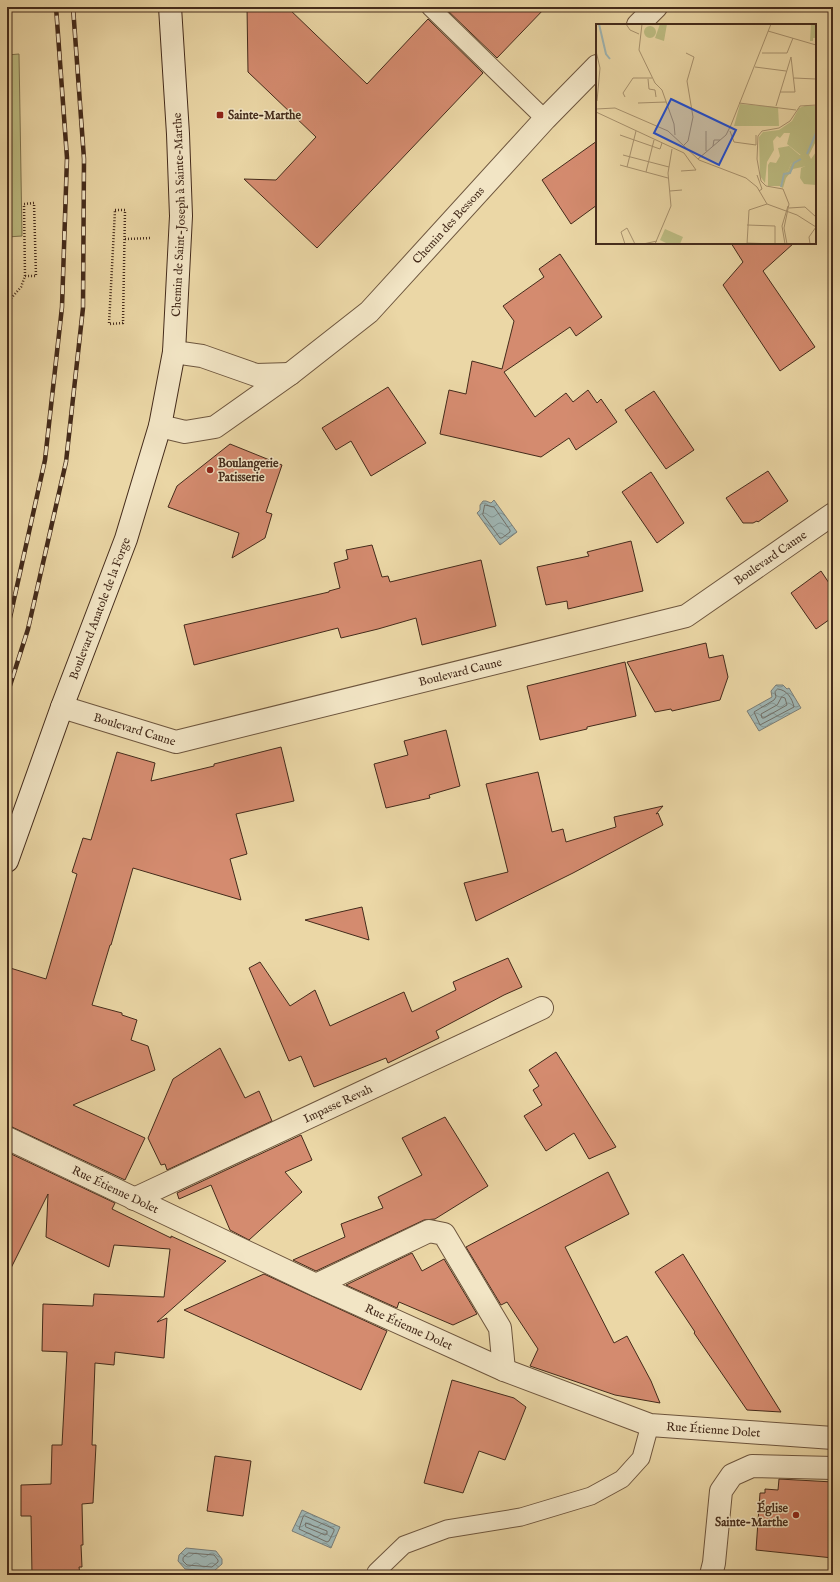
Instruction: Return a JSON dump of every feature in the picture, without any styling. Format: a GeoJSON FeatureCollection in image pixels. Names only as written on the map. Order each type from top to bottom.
{"type":"FeatureCollection","features":[{"type":"Feature","properties":{"kind":"street","name":"Chemin de Saint-Joseph à Sainte-Marthe"},"geometry":{"type":"LineString","coordinates":[[170,7],[178,134],[181,216],[174,352]]}},
{"type":"Feature","properties":{"kind":"street"},"geometry":{"type":"LineString","coordinates":[[639,24],[656,7]]}},
{"type":"Feature","properties":{"kind":"street","name":"Chemin des Bessons"},"geometry":{"type":"LineString","coordinates":[[160,426],[185,432],[215,427],[290,374],[369,312],[544,119],[596,67]]}},
{"type":"Feature","properties":{"kind":"street"},"geometry":{"type":"LineString","coordinates":[[174,352],[202,356],[256,375],[290,374]]}},
{"type":"Feature","properties":{"kind":"street","name":"Boulevard Anatole de la Forge"},"geometry":{"type":"LineString","coordinates":[[7,861],[62,707],[126,539],[160,426],[174,352]]}},
{"type":"Feature","properties":{"kind":"street","name":"Boulevard Caune"},"geometry":{"type":"LineString","coordinates":[[62,707],[176,742],[686,616],[833,514]]}},
{"type":"Feature","properties":{"kind":"street","name":"Impasse Revah"},"geometry":{"type":"LineString","coordinates":[[134,1199],[542,1008]]}},
{"type":"Feature","properties":{"kind":"street","name":"Rue Étienne Dolet"},"geometry":{"type":"LineString","coordinates":[[7,1138],[316,1285],[504,1370],[650,1425],[833,1438]]}},
{"type":"Feature","properties":{"kind":"street"},"geometry":{"type":"LineString","coordinates":[[316,1285],[429,1231],[444,1234],[500,1328],[504,1370]]}},
{"type":"Feature","properties":{"kind":"street"},"geometry":{"type":"LineString","coordinates":[[711,1575],[714,1563],[721,1491],[732,1475],[752,1466],[833,1468]]}},
{"type":"Feature","properties":{"kind":"lane"},"geometry":{"type":"LineString","coordinates":[[430,7],[544,119]]}},
{"type":"Feature","properties":{"kind":"lane"},"geometry":{"type":"LineString","coordinates":[[376,1572],[404,1545],[447,1529],[521,1517],[592,1496],[622,1479],[641,1458],[650,1425]]}},
{"type":"Feature","properties":{"kind":"path"},"geometry":{"type":"LineString","coordinates":[[7,303],[21,287],[25,276],[24,204],[34,203],[36,276],[25,276]]}},
{"type":"Feature","properties":{"kind":"path"},"geometry":{"type":"LineString","coordinates":[[115,210],[125,210],[124,239],[123,323],[109,324],[115,210]]}},
{"type":"Feature","properties":{"kind":"green space"},"geometry":{"type":"Polygon","coordinates":[[[19,54],[22,236],[7,237],[7,55],[19,54]]]}},
{"type":"Feature","properties":{"kind":"water"},"geometry":{"type":"Polygon","coordinates":[[[494,500],[517,532],[500,545],[477,513],[480,510],[480,505],[483,501],[491,503],[494,500]]]}},
{"type":"Feature","properties":{"kind":"water"},"geometry":{"type":"Polygon","coordinates":[[[776,685],[783,685],[787,689],[789,688],[801,708],[759,731],[747,711],[772,697],[771,691],[776,685]]]}},
{"type":"Feature","properties":{"kind":"water"},"geometry":{"type":"Polygon","coordinates":[[[302,1510],[340,1527],[331,1548],[292,1531],[302,1510]]]}},
{"type":"Feature","properties":{"kind":"water"},"geometry":{"type":"Polygon","coordinates":[[[186,1548],[216,1551],[222,1559],[222,1564],[214,1571],[185,1569],[178,1561],[179,1555],[186,1548]]]}},
{"type":"Feature","properties":{"kind":"building"},"geometry":{"type":"Polygon","coordinates":[[[247,7],[287,7],[367,84],[428,19],[483,73],[317,248],[244,179],[276,180],[316,137],[248,72],[247,7]]]}},
{"type":"Feature","properties":{"kind":"building"},"geometry":{"type":"Polygon","coordinates":[[[444,7],[546,7],[497,58],[444,7]]]}},
{"type":"Feature","properties":{"kind":"building"},"geometry":{"type":"Polygon","coordinates":[[[596,142],[596,206],[571,224],[542,180],[596,142]]]}},
{"type":"Feature","properties":{"kind":"building"},"geometry":{"type":"Polygon","coordinates":[[[732,244],[793,244],[763,271],[815,347],[780,371],[723,285],[743,262],[732,244]]]}},
{"type":"Feature","properties":{"kind":"building"},"geometry":{"type":"Polygon","coordinates":[[[560,254],[602,317],[576,336],[570,327],[504,372],[535,417],[566,393],[573,402],[588,390],[597,403],[601,399],[617,422],[576,450],[569,438],[541,457],[440,434],[449,390],[466,394],[472,361],[502,369],[514,321],[503,306],[544,277],[539,269],[560,254]]]}},
{"type":"Feature","properties":{"kind":"building"},"geometry":{"type":"Polygon","coordinates":[[[388,387],[426,443],[371,476],[351,441],[336,450],[322,428],[388,387]]]}},
{"type":"Feature","properties":{"kind":"building"},"geometry":{"type":"Polygon","coordinates":[[[654,391],[694,450],[666,469],[625,410],[654,391]]]}},
{"type":"Feature","properties":{"kind":"building"},"geometry":{"type":"Polygon","coordinates":[[[230,444],[282,465],[266,512],[272,514],[265,538],[232,558],[239,533],[168,507],[177,486],[230,444]]]}},
{"type":"Feature","properties":{"kind":"building"},"geometry":{"type":"Polygon","coordinates":[[[768,471],[788,501],[758,522],[743,523],[726,498],[768,471]]]}},
{"type":"Feature","properties":{"kind":"building"},"geometry":{"type":"Polygon","coordinates":[[[651,472],[684,523],[657,543],[622,492],[651,472]]]}},
{"type":"Feature","properties":{"kind":"building"},"geometry":{"type":"Polygon","coordinates":[[[631,541],[643,591],[568,609],[567,601],[546,605],[537,567],[589,556],[587,552],[631,541]]]}},
{"type":"Feature","properties":{"kind":"building"},"geometry":{"type":"Polygon","coordinates":[[[372,545],[382,577],[388,576],[390,582],[481,560],[496,626],[422,645],[416,618],[341,638],[338,628],[194,665],[184,625],[329,592],[340,588],[334,563],[348,559],[346,550],[372,545]]]}},
{"type":"Feature","properties":{"kind":"building"},"geometry":{"type":"Polygon","coordinates":[[[821,571],[833,589],[833,617],[816,629],[791,593],[821,571]]]}},
{"type":"Feature","properties":{"kind":"building"},"geometry":{"type":"Polygon","coordinates":[[[706,643],[709,658],[723,655],[728,677],[720,700],[672,711],[671,709],[655,712],[627,662],[706,643]]]}},
{"type":"Feature","properties":{"kind":"building"},"geometry":{"type":"Polygon","coordinates":[[[625,662],[636,716],[587,727],[587,729],[540,740],[527,686],[625,662]]]}},
{"type":"Feature","properties":{"kind":"building"},"geometry":{"type":"Polygon","coordinates":[[[446,730],[460,786],[429,795],[430,798],[386,808],[374,764],[408,755],[404,741],[446,730]]]}},
{"type":"Feature","properties":{"kind":"building"},"geometry":{"type":"Polygon","coordinates":[[[281,747],[294,801],[236,814],[247,854],[230,859],[241,900],[133,868],[92,1005],[122,1013],[122,1015],[137,1020],[131,1040],[148,1046],[155,1070],[73,1105],[145,1138],[125,1180],[7,1126],[7,967],[46,979],[77,874],[72,872],[83,838],[91,840],[117,752],[155,763],[151,781],[214,766],[214,764],[281,747]]]}},
{"type":"Feature","properties":{"kind":"building"},"geometry":{"type":"Polygon","coordinates":[[[538,772],[552,832],[563,829],[566,842],[616,827],[614,817],[663,806],[656,814],[658,813],[663,825],[573,873],[476,921],[464,883],[508,872],[486,784],[538,772]]]}},
{"type":"Feature","properties":{"kind":"building"},"geometry":{"type":"Polygon","coordinates":[[[362,907],[369,940],[305,920],[362,907]]]}},
{"type":"Feature","properties":{"kind":"building"},"geometry":{"type":"Polygon","coordinates":[[[508,958],[522,987],[436,1031],[439,1038],[388,1063],[386,1058],[314,1087],[301,1056],[289,1061],[249,968],[260,962],[290,1006],[315,990],[330,1026],[404,992],[412,1012],[456,990],[453,982],[508,958]]]}},
{"type":"Feature","properties":{"kind":"building"},"geometry":{"type":"Polygon","coordinates":[[[220,1048],[245,1098],[259,1091],[272,1121],[167,1170],[165,1164],[161,1165],[148,1138],[173,1079],[220,1048]]]}},
{"type":"Feature","properties":{"kind":"building"},"geometry":{"type":"Polygon","coordinates":[[[556,1052],[616,1147],[589,1159],[574,1133],[546,1151],[524,1116],[542,1105],[533,1090],[539,1086],[529,1070],[556,1052]]]}},
{"type":"Feature","properties":{"kind":"building"},"geometry":{"type":"Polygon","coordinates":[[[445,1117],[488,1186],[435,1219],[424,1220],[316,1271],[293,1260],[345,1237],[341,1224],[383,1208],[378,1197],[422,1175],[402,1138],[445,1117]]]}},
{"type":"Feature","properties":{"kind":"building"},"geometry":{"type":"Polygon","coordinates":[[[301,1135],[312,1160],[285,1172],[302,1192],[249,1240],[230,1230],[211,1185],[179,1199],[177,1193],[301,1135]]]}},
{"type":"Feature","properties":{"kind":"building"},"geometry":{"type":"Polygon","coordinates":[[[7,1152],[115,1203],[112,1209],[171,1238],[171,1236],[226,1261],[157,1322],[167,1318],[164,1358],[115,1352],[114,1365],[95,1363],[92,1445],[96,1445],[93,1503],[82,1504],[83,1545],[81,1545],[82,1567],[79,1567],[80,1575],[32,1575],[31,1516],[21,1516],[21,1485],[51,1484],[52,1445],[62,1445],[67,1352],[42,1351],[43,1304],[93,1306],[94,1294],[164,1297],[170,1249],[114,1245],[109,1267],[46,1237],[48,1194],[7,1276],[7,1152]]]}},
{"type":"Feature","properties":{"kind":"building"},"geometry":{"type":"Polygon","coordinates":[[[608,1172],[629,1214],[565,1247],[614,1343],[627,1336],[651,1381],[660,1403],[615,1395],[530,1366],[538,1349],[507,1302],[501,1305],[466,1247],[608,1172]]]}},
{"type":"Feature","properties":{"kind":"building"},"geometry":{"type":"Polygon","coordinates":[[[412,1253],[422,1271],[444,1259],[477,1314],[453,1325],[399,1302],[397,1308],[346,1285],[412,1253]]]}},
{"type":"Feature","properties":{"kind":"building"},"geometry":{"type":"Polygon","coordinates":[[[683,1254],[781,1412],[747,1410],[694,1333],[695,1332],[655,1272],[683,1254]]]}},
{"type":"Feature","properties":{"kind":"building"},"geometry":{"type":"Polygon","coordinates":[[[264,1274],[387,1331],[361,1390],[184,1310],[264,1274]]]}},
{"type":"Feature","properties":{"kind":"building"},"geometry":{"type":"Polygon","coordinates":[[[452,1380],[514,1398],[526,1407],[505,1460],[479,1451],[463,1493],[424,1483],[452,1380]]]}},
{"type":"Feature","properties":{"kind":"building"},"geometry":{"type":"Polygon","coordinates":[[[215,1456],[251,1461],[243,1516],[207,1511],[215,1456]]]}},
{"type":"Feature","properties":{"kind":"building","name":"Église Sainte-Marthe"},"geometry":{"type":"Polygon","coordinates":[[[779,1479],[833,1482],[833,1558],[756,1550],[760,1493],[765,1493],[765,1489],[778,1490],[779,1479]]]}},
{"type":"Feature","properties":{"kind":"railway"},"geometry":{"type":"LineString","coordinates":[[7,631],[45,460],[62,307],[67,158],[56,7]]}},
{"type":"Feature","properties":{"kind":"railway"},"geometry":{"type":"LineString","coordinates":[[7,695],[28,629],[66,462],[83,308],[84,159],[73,7]]}},
{"type":"Feature","properties":{"kind":"place","name":"Sainte-Marthe"},"geometry":{"type":"Point","coordinates":[220,115]}},
{"type":"Feature","properties":{"kind":"place","name":"Boulangerie Patisserie"},"geometry":{"type":"Point","coordinates":[210,470]}},
{"type":"Feature","properties":{"kind":"place","name":"Église Sainte-Marthe"},"geometry":{"type":"Point","coordinates":[796,1515]}}]}
